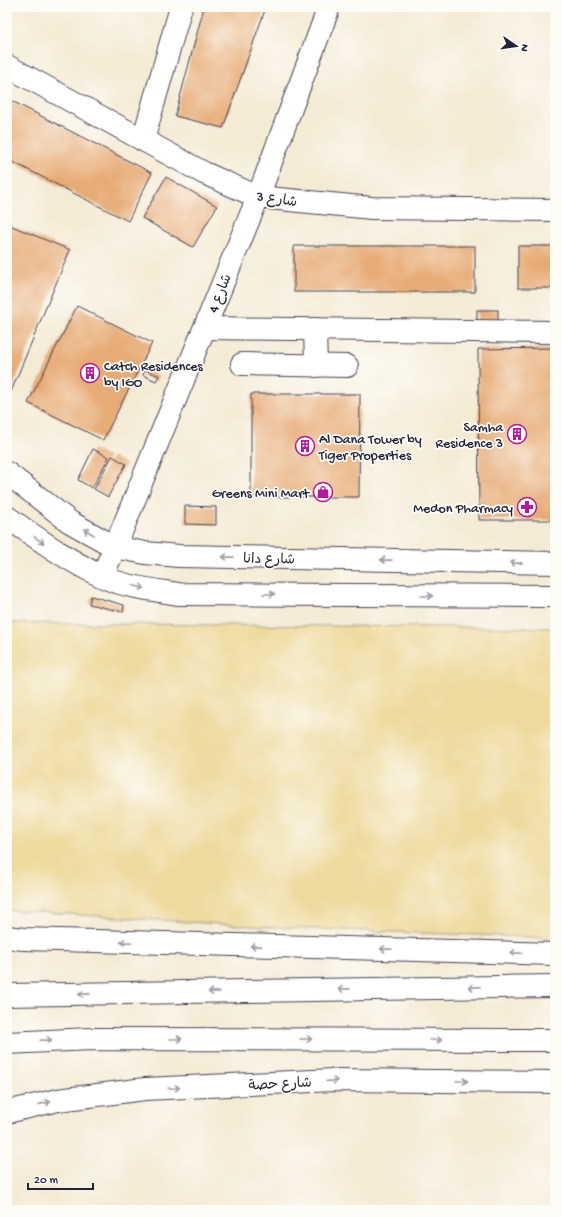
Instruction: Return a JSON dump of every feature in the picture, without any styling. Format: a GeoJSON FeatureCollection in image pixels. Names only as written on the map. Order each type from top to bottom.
{"type":"FeatureCollection","features":[{"type":"Feature","properties":{"kind":"main road"},"geometry":{"type":"LineString","coordinates":[[143,140],[181,7]]}},
{"type":"Feature","properties":{"kind":"main road","name":"شارع 4"},"geometry":{"type":"LineString","coordinates":[[102,576],[116,547],[258,197],[329,7]]}},
{"type":"Feature","properties":{"kind":"main road","name":"شارع 3"},"geometry":{"type":"LineString","coordinates":[[7,66],[204,173],[258,197],[372,208],[555,210]]}},
{"type":"Feature","properties":{"kind":"main road"},"geometry":{"type":"LineString","coordinates":[[205,328],[555,332]]}},
{"type":"Feature","properties":{"kind":"main road"},"geometry":{"type":"LineString","coordinates":[[315,329],[316,366]]}},
{"type":"Feature","properties":{"kind":"main road"},"geometry":{"type":"LineString","coordinates":[[242,364],[348,366]]}},
{"type":"Feature","properties":{"kind":"main road","name":"شارع دانا"},"geometry":{"type":"LineString","coordinates":[[7,473],[70,522],[116,547],[145,553],[179,556],[555,563]]}},
{"type":"Feature","properties":{"kind":"main road"},"geometry":{"type":"LineString","coordinates":[[7,517],[50,547],[102,576],[141,588],[178,594],[555,596]]}},
{"type":"Feature","properties":{"kind":"main road"},"geometry":{"type":"LineString","coordinates":[[7,937],[32,939],[555,954]]}},
{"type":"Feature","properties":{"kind":"main road"},"geometry":{"type":"LineString","coordinates":[[7,995],[555,986]]}},
{"type":"Feature","properties":{"kind":"main road"},"geometry":{"type":"LineString","coordinates":[[7,1043],[91,1039],[555,1040]]}},
{"type":"Feature","properties":{"kind":"main road","name":"شارع حصة"},"geometry":{"type":"LineString","coordinates":[[7,1112],[58,1100],[145,1089],[334,1080],[555,1082]]}},
{"type":"Feature","properties":{"kind":"sand"},"geometry":{"type":"Polygon","coordinates":[[[7,623],[555,628],[555,938],[265,927],[7,910],[7,623]]]}},
{"type":"Feature","properties":{"kind":"building"},"geometry":{"type":"Polygon","coordinates":[[[204,7],[266,7],[223,128],[175,116],[204,7]]]}},
{"type":"Feature","properties":{"kind":"building"},"geometry":{"type":"Polygon","coordinates":[[[8,99],[152,173],[128,221],[7,159],[8,99]]]}},
{"type":"Feature","properties":{"kind":"building"},"geometry":{"type":"Polygon","coordinates":[[[166,177],[217,206],[193,247],[142,218],[166,177]]]}},
{"type":"Feature","properties":{"kind":"building"},"geometry":{"type":"Polygon","coordinates":[[[7,224],[70,250],[7,401],[7,224]]]}},
{"type":"Feature","properties":{"kind":"building"},"geometry":{"type":"Polygon","coordinates":[[[294,246],[475,246],[475,292],[294,292],[294,246]]]}},
{"type":"Feature","properties":{"kind":"building"},"geometry":{"type":"Polygon","coordinates":[[[518,246],[555,246],[555,288],[518,288],[518,246]]]}},
{"type":"Feature","properties":{"kind":"building","name":"Catch Residences by IGO"},"geometry":{"type":"Polygon","coordinates":[[[77,306],[152,343],[103,440],[28,403],[77,306]]]}},
{"type":"Feature","properties":{"kind":"building"},"geometry":{"type":"Polygon","coordinates":[[[477,310],[498,310],[498,323],[477,323],[477,310]]]}},
{"type":"Feature","properties":{"kind":"building","name":"Samha Residence 3"},"geometry":{"type":"Polygon","coordinates":[[[555,348],[555,520],[479,520],[478,349],[555,348]]]}},
{"type":"Feature","properties":{"kind":"building"},"geometry":{"type":"Polygon","coordinates":[[[145,370],[159,376],[156,381],[143,375],[145,370]]]}},
{"type":"Feature","properties":{"kind":"building","name":"Al Dana Tower by Tiger Properties"},"geometry":{"type":"Polygon","coordinates":[[[251,394],[360,394],[359,497],[251,497],[251,394]]]}},
{"type":"Feature","properties":{"kind":"building"},"geometry":{"type":"Polygon","coordinates":[[[93,449],[109,457],[92,488],[78,480],[93,449]]]}},
{"type":"Feature","properties":{"kind":"building"},"geometry":{"type":"Polygon","coordinates":[[[112,456],[126,464],[108,497],[94,489],[112,456]]]}},
{"type":"Feature","properties":{"kind":"building"},"geometry":{"type":"Polygon","coordinates":[[[185,506],[216,507],[216,525],[185,524],[185,506]]]}},
{"type":"Feature","properties":{"kind":"building"},"geometry":{"type":"Polygon","coordinates":[[[91,596],[124,605],[123,612],[89,604],[91,596]]]}},
{"type":"Feature","properties":{"kind":"place","name":"Catch Residences by IGO"},"geometry":{"type":"Point","coordinates":[90,373]}},
{"type":"Feature","properties":{"kind":"place","name":"Samha Residence 3"},"geometry":{"type":"Point","coordinates":[517,434]}},
{"type":"Feature","properties":{"kind":"place","name":"Al Dana Tower by Tiger Properties"},"geometry":{"type":"Point","coordinates":[305,446]}},
{"type":"Feature","properties":{"kind":"place","name":"Greens Mini Mart"},"geometry":{"type":"Point","coordinates":[323,492]}},
{"type":"Feature","properties":{"kind":"place","name":"Medon Pharmacy"},"geometry":{"type":"Point","coordinates":[527,507]}}]}
